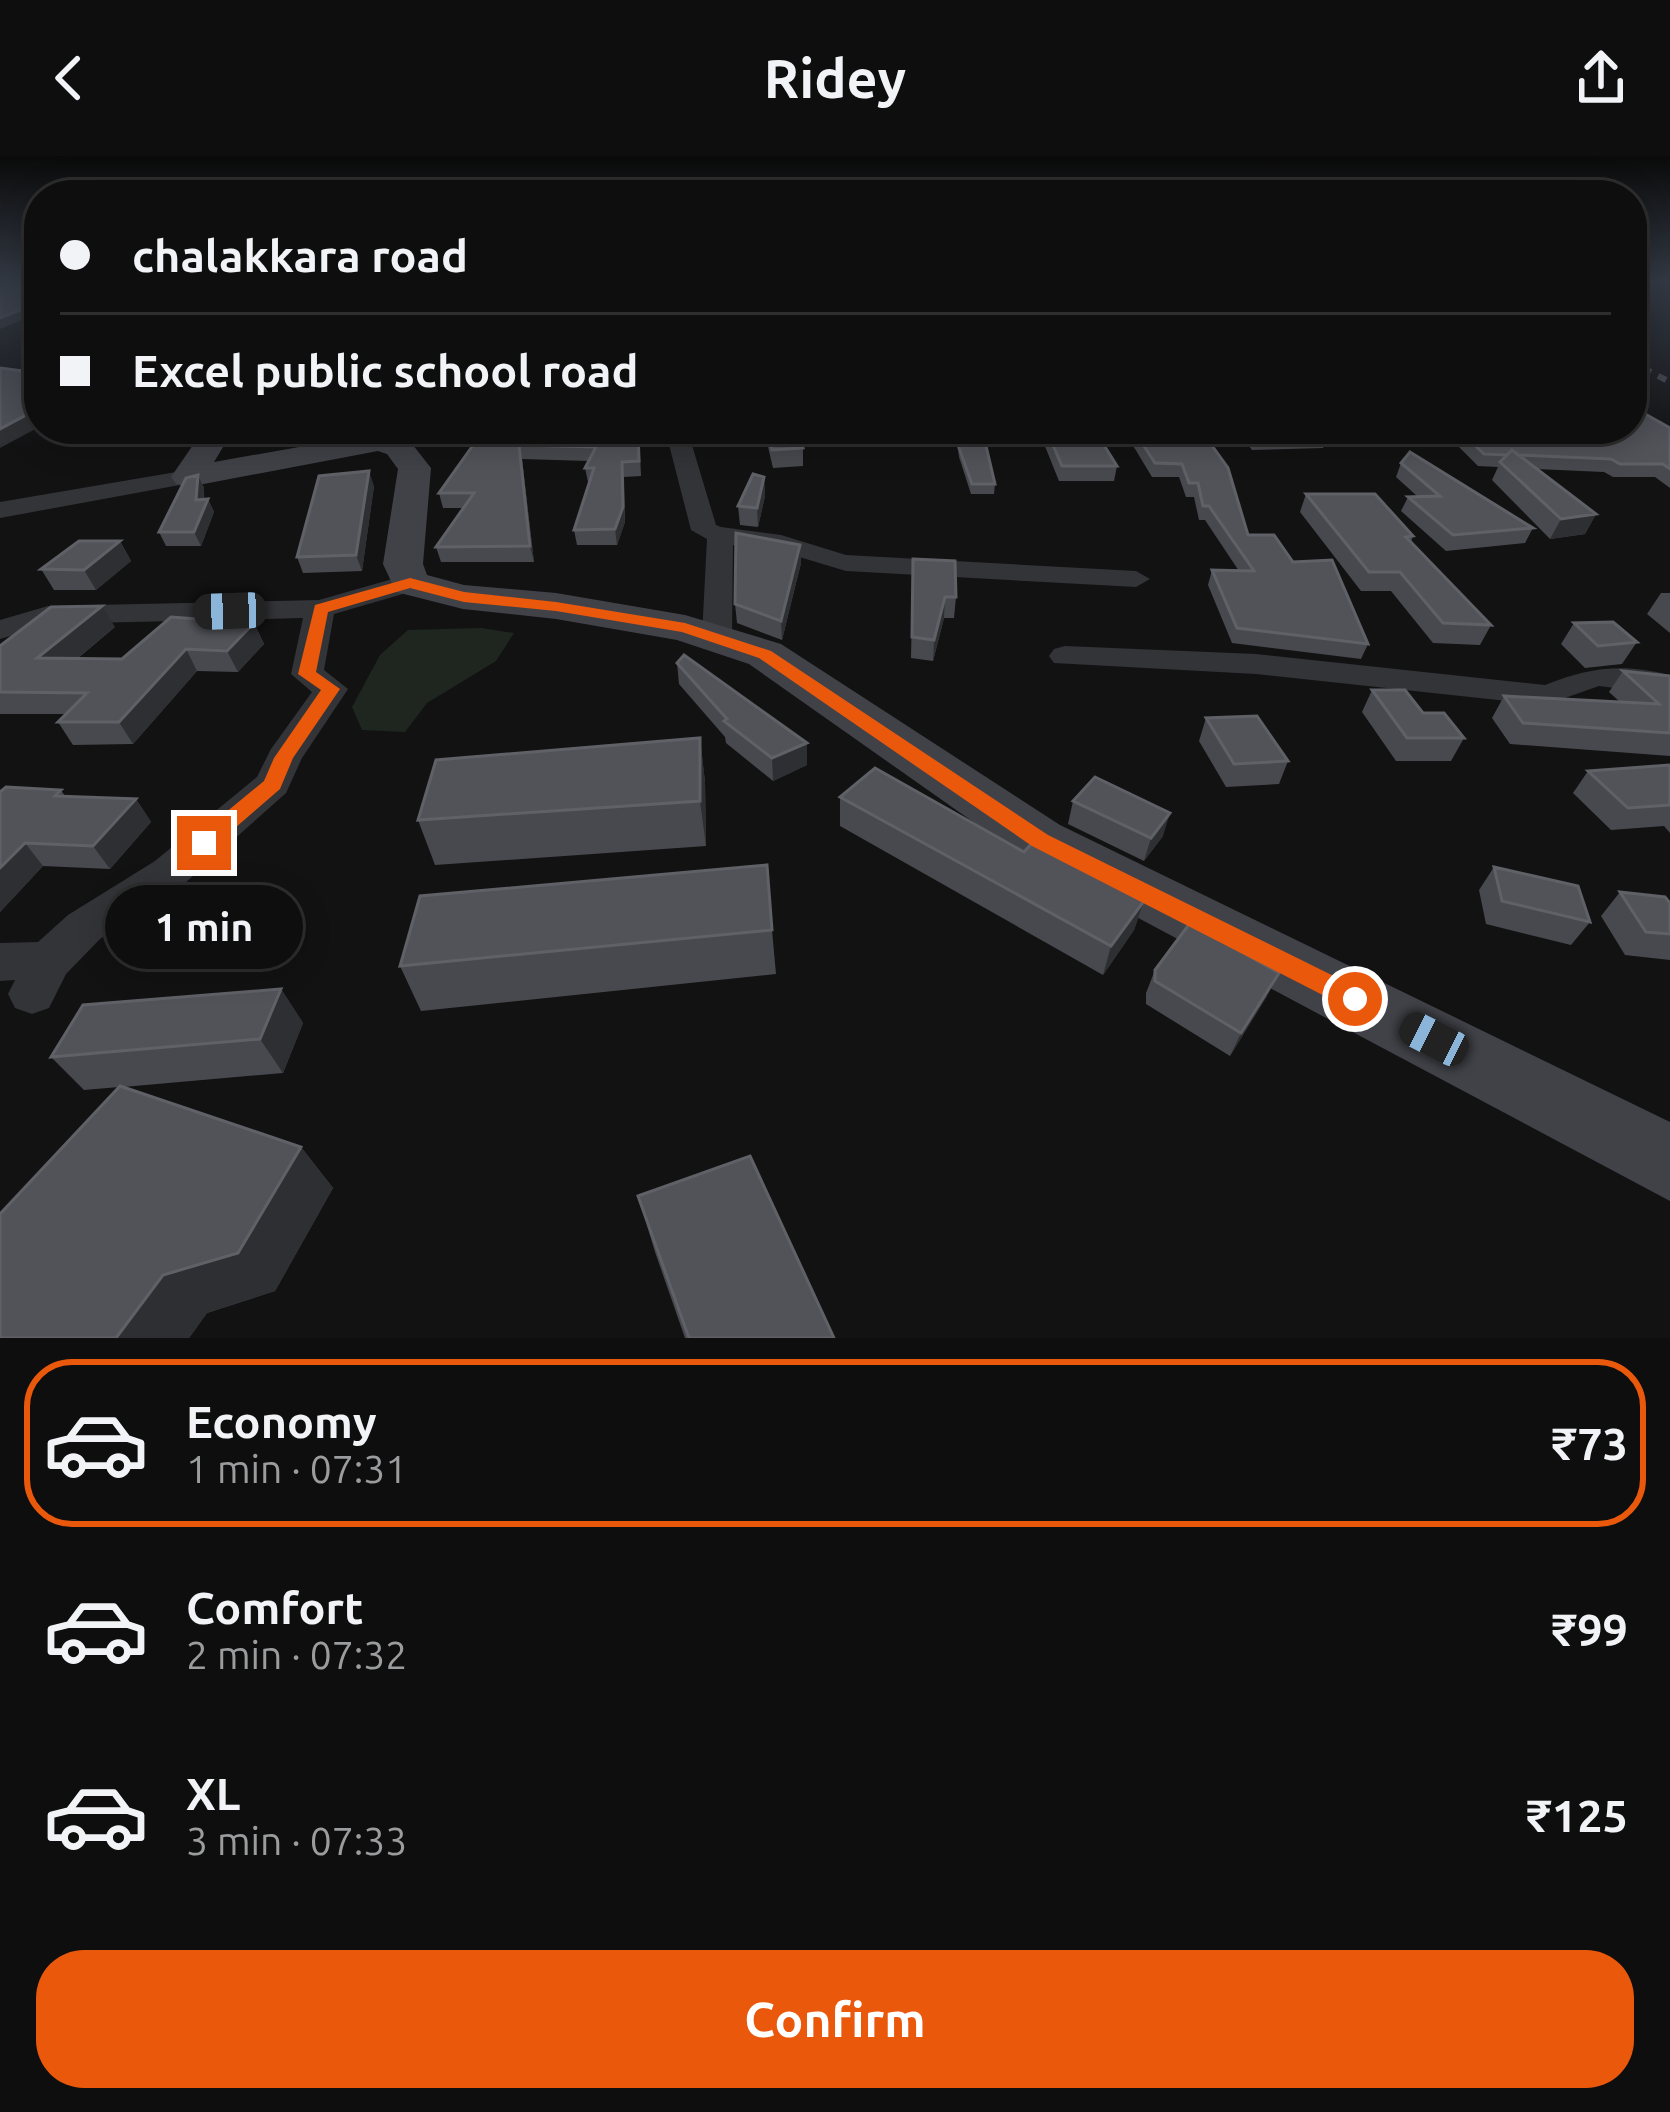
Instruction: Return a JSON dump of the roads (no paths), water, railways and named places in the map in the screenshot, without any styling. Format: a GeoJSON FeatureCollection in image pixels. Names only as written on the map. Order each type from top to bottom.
{"type":"FeatureCollection","features":[{"type":"Feature","properties":{"kind":"main road"},"geometry":{"type":"LineString","coordinates":[[188,477],[209,444]]}},
{"type":"Feature","properties":{"kind":"main road"},"geometry":{"type":"LineString","coordinates":[[188,477],[367,444]]}},
{"type":"Feature","properties":{"kind":"main road"},"geometry":{"type":"LineString","coordinates":[[386,444],[398,447],[415,468],[404,565],[410,583],[464,597],[556,606],[717,636],[765,654],[1040,840],[1670,1163]]}},
{"type":"Feature","properties":{"kind":"street"},"geometry":{"type":"LineString","coordinates":[[681,444],[704,530],[720,537],[786,544],[814,558],[846,563],[1136,579]]}},
{"type":"Feature","properties":{"kind":"street"},"geometry":{"type":"LineString","coordinates":[[0,510],[188,477]]}},
{"type":"Feature","properties":{"kind":"street"},"geometry":{"type":"LineString","coordinates":[[717,636],[720,537]]}},
{"type":"Feature","properties":{"kind":"street"},"geometry":{"type":"LineString","coordinates":[[0,630],[48,616],[320,609],[410,583]]}},
{"type":"Feature","properties":{"kind":"street"},"geometry":{"type":"LineString","coordinates":[[27,972],[84,927],[170,872],[273,784],[284,758],[331,689],[307,674],[320,609]]}},
{"type":"Feature","properties":{"kind":"street"},"geometry":{"type":"LineString","coordinates":[[1065,656],[1256,664],[1545,695],[1567,692],[1583,678],[1613,676],[1670,685]]}},
{"type":"Feature","properties":{"kind":"railway"},"geometry":{"type":"LineString","coordinates":[[1647,370],[1670,382]]}}]}
